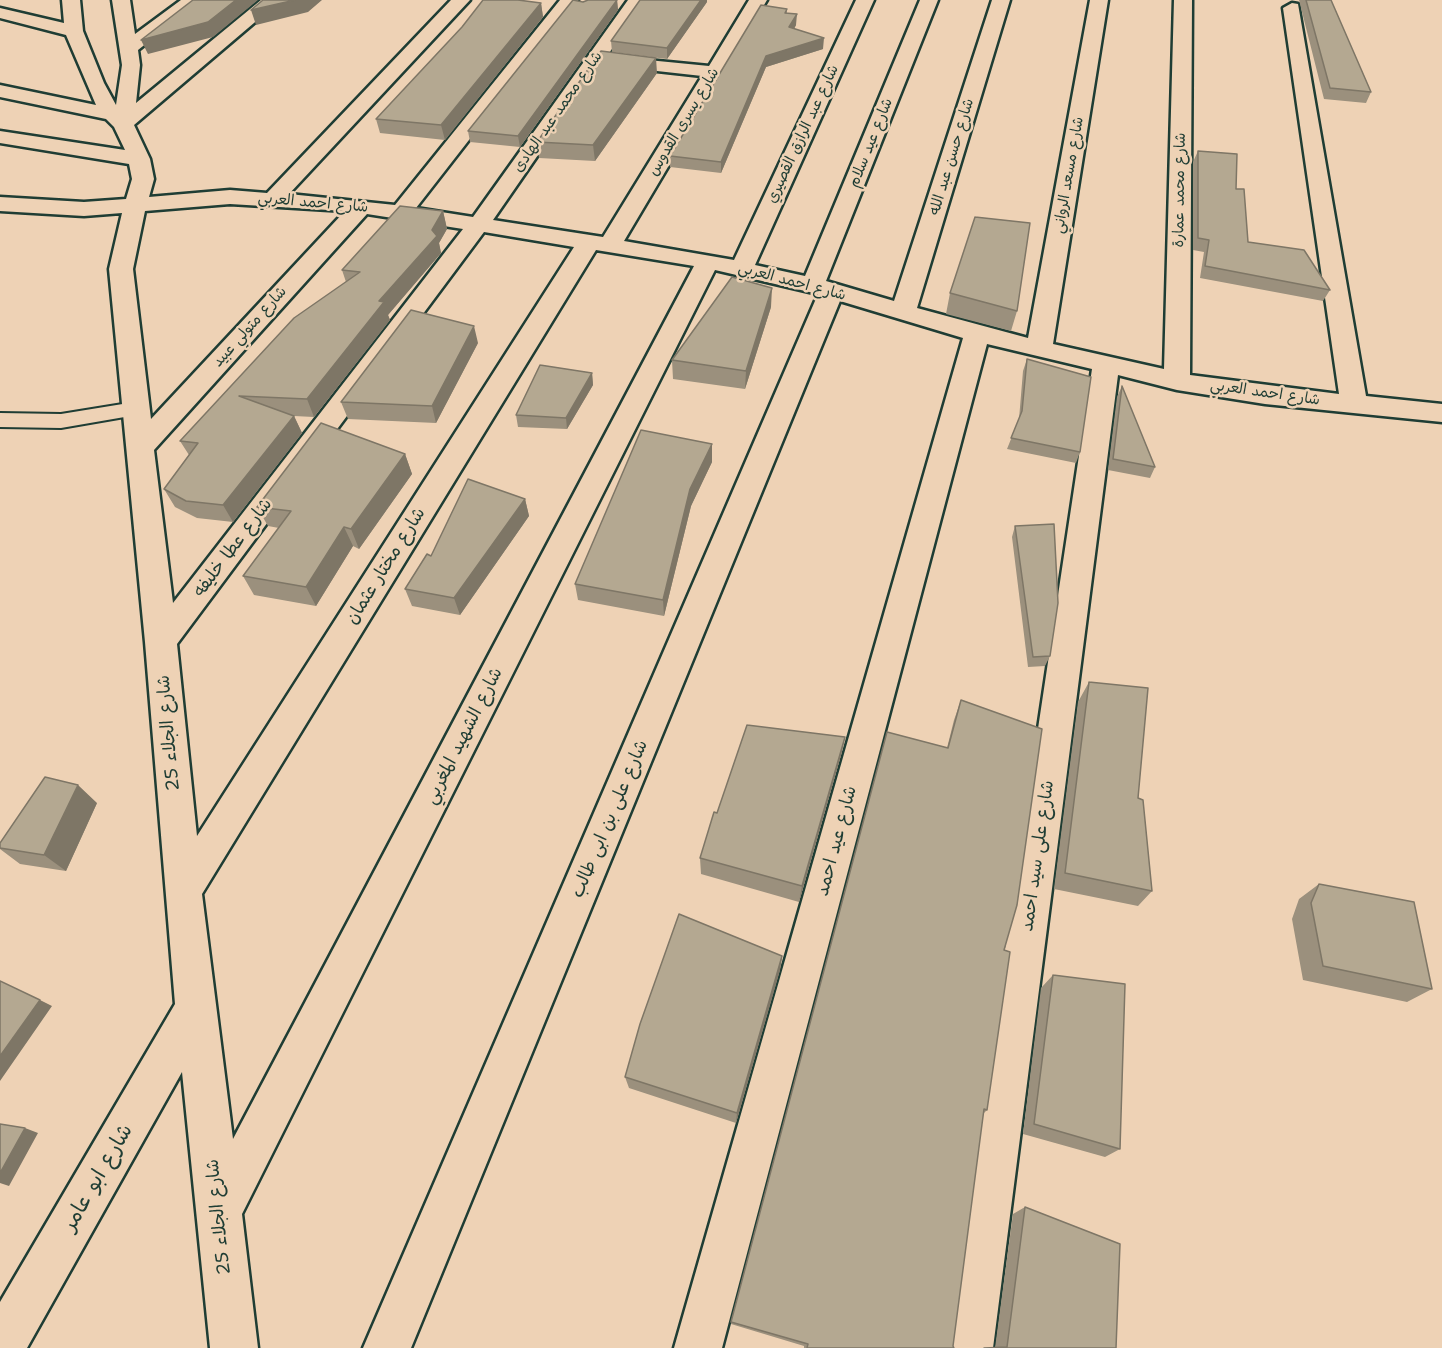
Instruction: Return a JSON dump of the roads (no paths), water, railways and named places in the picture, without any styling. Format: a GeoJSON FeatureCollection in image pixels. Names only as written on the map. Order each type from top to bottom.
{"type":"FeatureCollection","features":[{"type":"Feature","properties":{"kind":"street","name":"شارع الجلاء 25"},"geometry":{"type":"LineString","coordinates":[[71,0],[74,31],[100,98],[117,119],[140,159],[142,179],[126,238],[121,269],[161,642],[183,891],[234,1348]]}},
{"type":"Feature","properties":{"kind":"street"},"geometry":{"type":"LineString","coordinates":[[117,119],[130,84],[129,48],[121,0]]}},
{"type":"Feature","properties":{"kind":"street"},"geometry":{"type":"LineString","coordinates":[[129,48],[192,0]]}},
{"type":"Feature","properties":{"kind":"street"},"geometry":{"type":"LineString","coordinates":[[117,119],[272,0]]}},
{"type":"Feature","properties":{"kind":"street"},"geometry":{"type":"LineString","coordinates":[[274,198],[461,0]]}},
{"type":"Feature","properties":{"kind":"street"},"geometry":{"type":"LineString","coordinates":[[401,212],[569,0]]}},
{"type":"Feature","properties":{"kind":"street","name":"شارع محمد عبد الهادى"},"geometry":{"type":"LineString","coordinates":[[479,224],[637,0]]}},
{"type":"Feature","properties":{"kind":"street","name":"شارع يسرى القدوس"},"geometry":{"type":"LineString","coordinates":[[600,243],[714,72],[758,0]]}},
{"type":"Feature","properties":{"kind":"street","name":"شارع عبد الرازق القصيري"},"geometry":{"type":"LineString","coordinates":[[742,268],[865,0]]}},
{"type":"Feature","properties":{"kind":"street","name":"شارع عيد سلام"},"geometry":{"type":"LineString","coordinates":[[823,288],[929,0]]}},
{"type":"Feature","properties":{"kind":"street","name":"شارع حسن عبد الله"},"geometry":{"type":"LineString","coordinates":[[903,313],[1001,0]]}},
{"type":"Feature","properties":{"kind":"street","name":"شارع مسعد الرواني"},"geometry":{"type":"LineString","coordinates":[[1039,349],[1099,0]]}},
{"type":"Feature","properties":{"kind":"street","name":"شارع محمد عمارة"},"geometry":{"type":"LineString","coordinates":[[1177,381],[1183,0]]}},
{"type":"Feature","properties":{"kind":"street"},"geometry":{"type":"LineString","coordinates":[[1292,8],[1354,405]]}},
{"type":"Feature","properties":{"kind":"street"},"geometry":{"type":"LineString","coordinates":[[0,13],[74,31]]}},
{"type":"Feature","properties":{"kind":"street"},"geometry":{"type":"LineString","coordinates":[[595,58],[714,72]]}},
{"type":"Feature","properties":{"kind":"street"},"geometry":{"type":"LineString","coordinates":[[0,91],[117,119]]}},
{"type":"Feature","properties":{"kind":"street"},"geometry":{"type":"LineString","coordinates":[[0,137],[140,159]]}},
{"type":"Feature","properties":{"kind":"street","name":"شارع احمد العربي"},"geometry":{"type":"LineString","coordinates":[[0,204],[84,209],[136,206],[183,199],[274,198],[362,206],[600,243],[742,268],[823,288],[976,334],[1177,381],[1354,405],[1442,414]]}},
{"type":"Feature","properties":{"kind":"street","name":"شارع متولي عبيد"},"geometry":{"type":"LineString","coordinates":[[139,449],[362,206]]}},
{"type":"Feature","properties":{"kind":"street","name":"شارع عطا خليفه"},"geometry":{"type":"LineString","coordinates":[[161,642],[479,224]]}},
{"type":"Feature","properties":{"kind":"street","name":"شارع مختار عثمان"},"geometry":{"type":"LineString","coordinates":[[183,891],[600,243]]}},
{"type":"Feature","properties":{"kind":"street","name":"شارع الشهيد المغربي"},"geometry":{"type":"LineString","coordinates":[[219,1211],[708,261]]}},
{"type":"Feature","properties":{"kind":"street","name":"شارع على بن ابى طالب"},"geometry":{"type":"LineString","coordinates":[[387,1348],[823,288]]}},
{"type":"Feature","properties":{"kind":"street","name":"شارع عيد احمد"},"geometry":{"type":"LineString","coordinates":[[698,1348],[976,334]]}},
{"type":"Feature","properties":{"kind":"street","name":"شارع على سيد احمد"},"geometry":{"type":"LineString","coordinates":[[969,1348],[1106,364]]}},
{"type":"Feature","properties":{"kind":"street","name":"شارع ابو عامر"},"geometry":{"type":"LineString","coordinates":[[0,1348],[196,1008]]}},
{"type":"Feature","properties":{"kind":"lane"},"geometry":{"type":"LineString","coordinates":[[0,420],[61,421],[135,409]]}}]}
